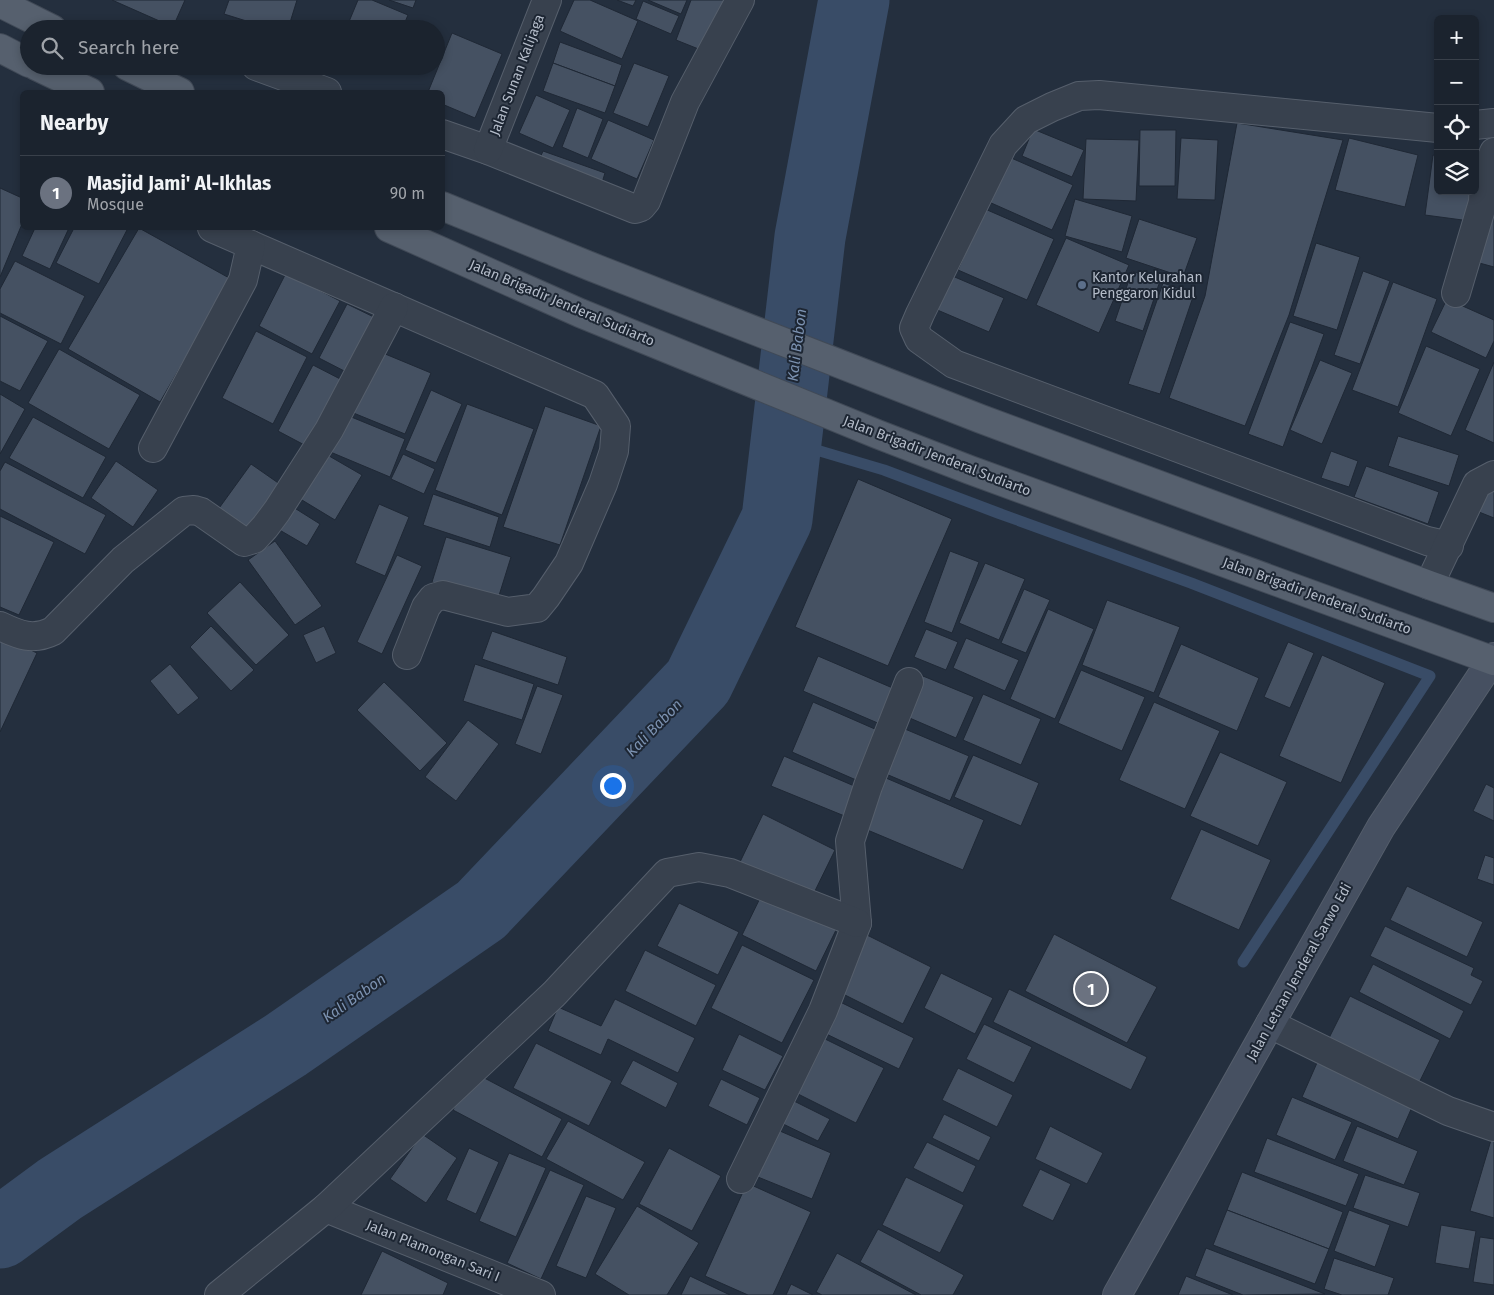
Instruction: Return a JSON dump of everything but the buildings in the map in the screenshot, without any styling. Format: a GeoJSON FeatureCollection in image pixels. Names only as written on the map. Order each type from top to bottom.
{"type":"FeatureCollection","features":[{"type":"Feature","properties":{"kind":"main road"},"geometry":{"type":"LineString","coordinates":[[0,3],[34,20]]}},
{"type":"Feature","properties":{"kind":"main road"},"geometry":{"type":"LineString","coordinates":[[0,48],[20,58]]}},
{"type":"Feature","properties":{"kind":"main road"},"geometry":{"type":"LineString","coordinates":[[55,75],[86,90]]}},
{"type":"Feature","properties":{"kind":"main road"},"geometry":{"type":"LineString","coordinates":[[146,75],[176,90]]}},
{"type":"Feature","properties":{"kind":"main road"},"geometry":{"type":"LineString","coordinates":[[445,207],[592,267],[980,418],[1494,608]]}},
{"type":"Feature","properties":{"kind":"main road","name":"Jalan Brigadir Jenderal Sudiarto"},"geometry":{"type":"LineString","coordinates":[[393,230],[580,313],[868,431],[970,470],[1493,659]]}},
{"type":"Feature","properties":{"kind":"main road","name":"Jalan Letnan Jenderal Sarwo Edi"},"geometry":{"type":"LineString","coordinates":[[1117,1295],[1381,827],[1493,659]]}},
{"type":"Feature","properties":{"kind":"street","name":"Jalan Sunan Kalijaga"},"geometry":{"type":"LineString","coordinates":[[488,150],[547,0]]}},
{"type":"Feature","properties":{"kind":"street"},"geometry":{"type":"LineString","coordinates":[[445,135],[635,208],[641,207],[646,201],[685,102],[740,0]]}},
{"type":"Feature","properties":{"kind":"street"},"geometry":{"type":"LineString","coordinates":[[281,75],[322,90]]}},
{"type":"Feature","properties":{"kind":"street"},"geometry":{"type":"LineString","coordinates":[[1434,128],[1100,95],[1079,96],[1026,120],[1003,145],[914,328],[919,339],[954,364],[1427,541],[1448,546]]}},
{"type":"Feature","properties":{"kind":"street"},"geometry":{"type":"LineString","coordinates":[[1479,125],[1494,123]]}},
{"type":"Feature","properties":{"kind":"street"},"geometry":{"type":"LineString","coordinates":[[1456,293],[1483,202],[1484,177],[1494,152]]}},
{"type":"Feature","properties":{"kind":"street"},"geometry":{"type":"LineString","coordinates":[[217,230],[596,395],[616,426],[614,451],[603,484],[569,562],[537,608],[508,612],[442,595],[433,598],[426,607],[407,655]]}},
{"type":"Feature","properties":{"kind":"street"},"geometry":{"type":"LineString","coordinates":[[153,448],[242,280],[251,245]]}},
{"type":"Feature","properties":{"kind":"street"},"geometry":{"type":"LineString","coordinates":[[0,626],[19,635],[44,635],[53,631],[123,560],[184,511],[194,510],[201,512],[244,542],[254,539],[276,511],[330,430],[394,307]]}},
{"type":"Feature","properties":{"kind":"street"},"geometry":{"type":"LineString","coordinates":[[1429,585],[1477,484],[1494,475]]}},
{"type":"Feature","properties":{"kind":"street"},"geometry":{"type":"LineString","coordinates":[[741,1180],[823,1011],[857,923],[850,841],[868,786],[909,682]]}},
{"type":"Feature","properties":{"kind":"street"},"geometry":{"type":"LineString","coordinates":[[219,1295],[326,1208],[554,994],[667,873],[699,867],[730,873],[857,923]]}},
{"type":"Feature","properties":{"kind":"street"},"geometry":{"type":"LineString","coordinates":[[1270,1024],[1448,1111],[1494,1128]]}},
{"type":"Feature","properties":{"kind":"street","name":"Jalan Plamongan Sari I"},"geometry":{"type":"LineString","coordinates":[[326,1208],[541,1295]]}},
{"type":"Feature","properties":{"kind":"waterway","name":"Kali Babon"},"geometry":{"type":"LineString","coordinates":[[0,1233],[60,1189],[286,1045],[481,910],[698,682],[777,519],[810,237],[854,0]]}},
{"type":"Feature","properties":{"kind":"waterway"},"geometry":{"type":"LineString","coordinates":[[786,441],[884,470],[1191,583],[1430,676],[1243,962]]}},
{"type":"Feature","properties":{"kind":"place","name":"Kantor Kelurahan Penggaron Kidul"},"geometry":{"type":"Point","coordinates":[1082,285]}},
{"type":"Feature","properties":{"kind":"place","name":"Masjid Jami' Al-Ikhlas"},"geometry":{"type":"Point","coordinates":[1091,989]}}]}
